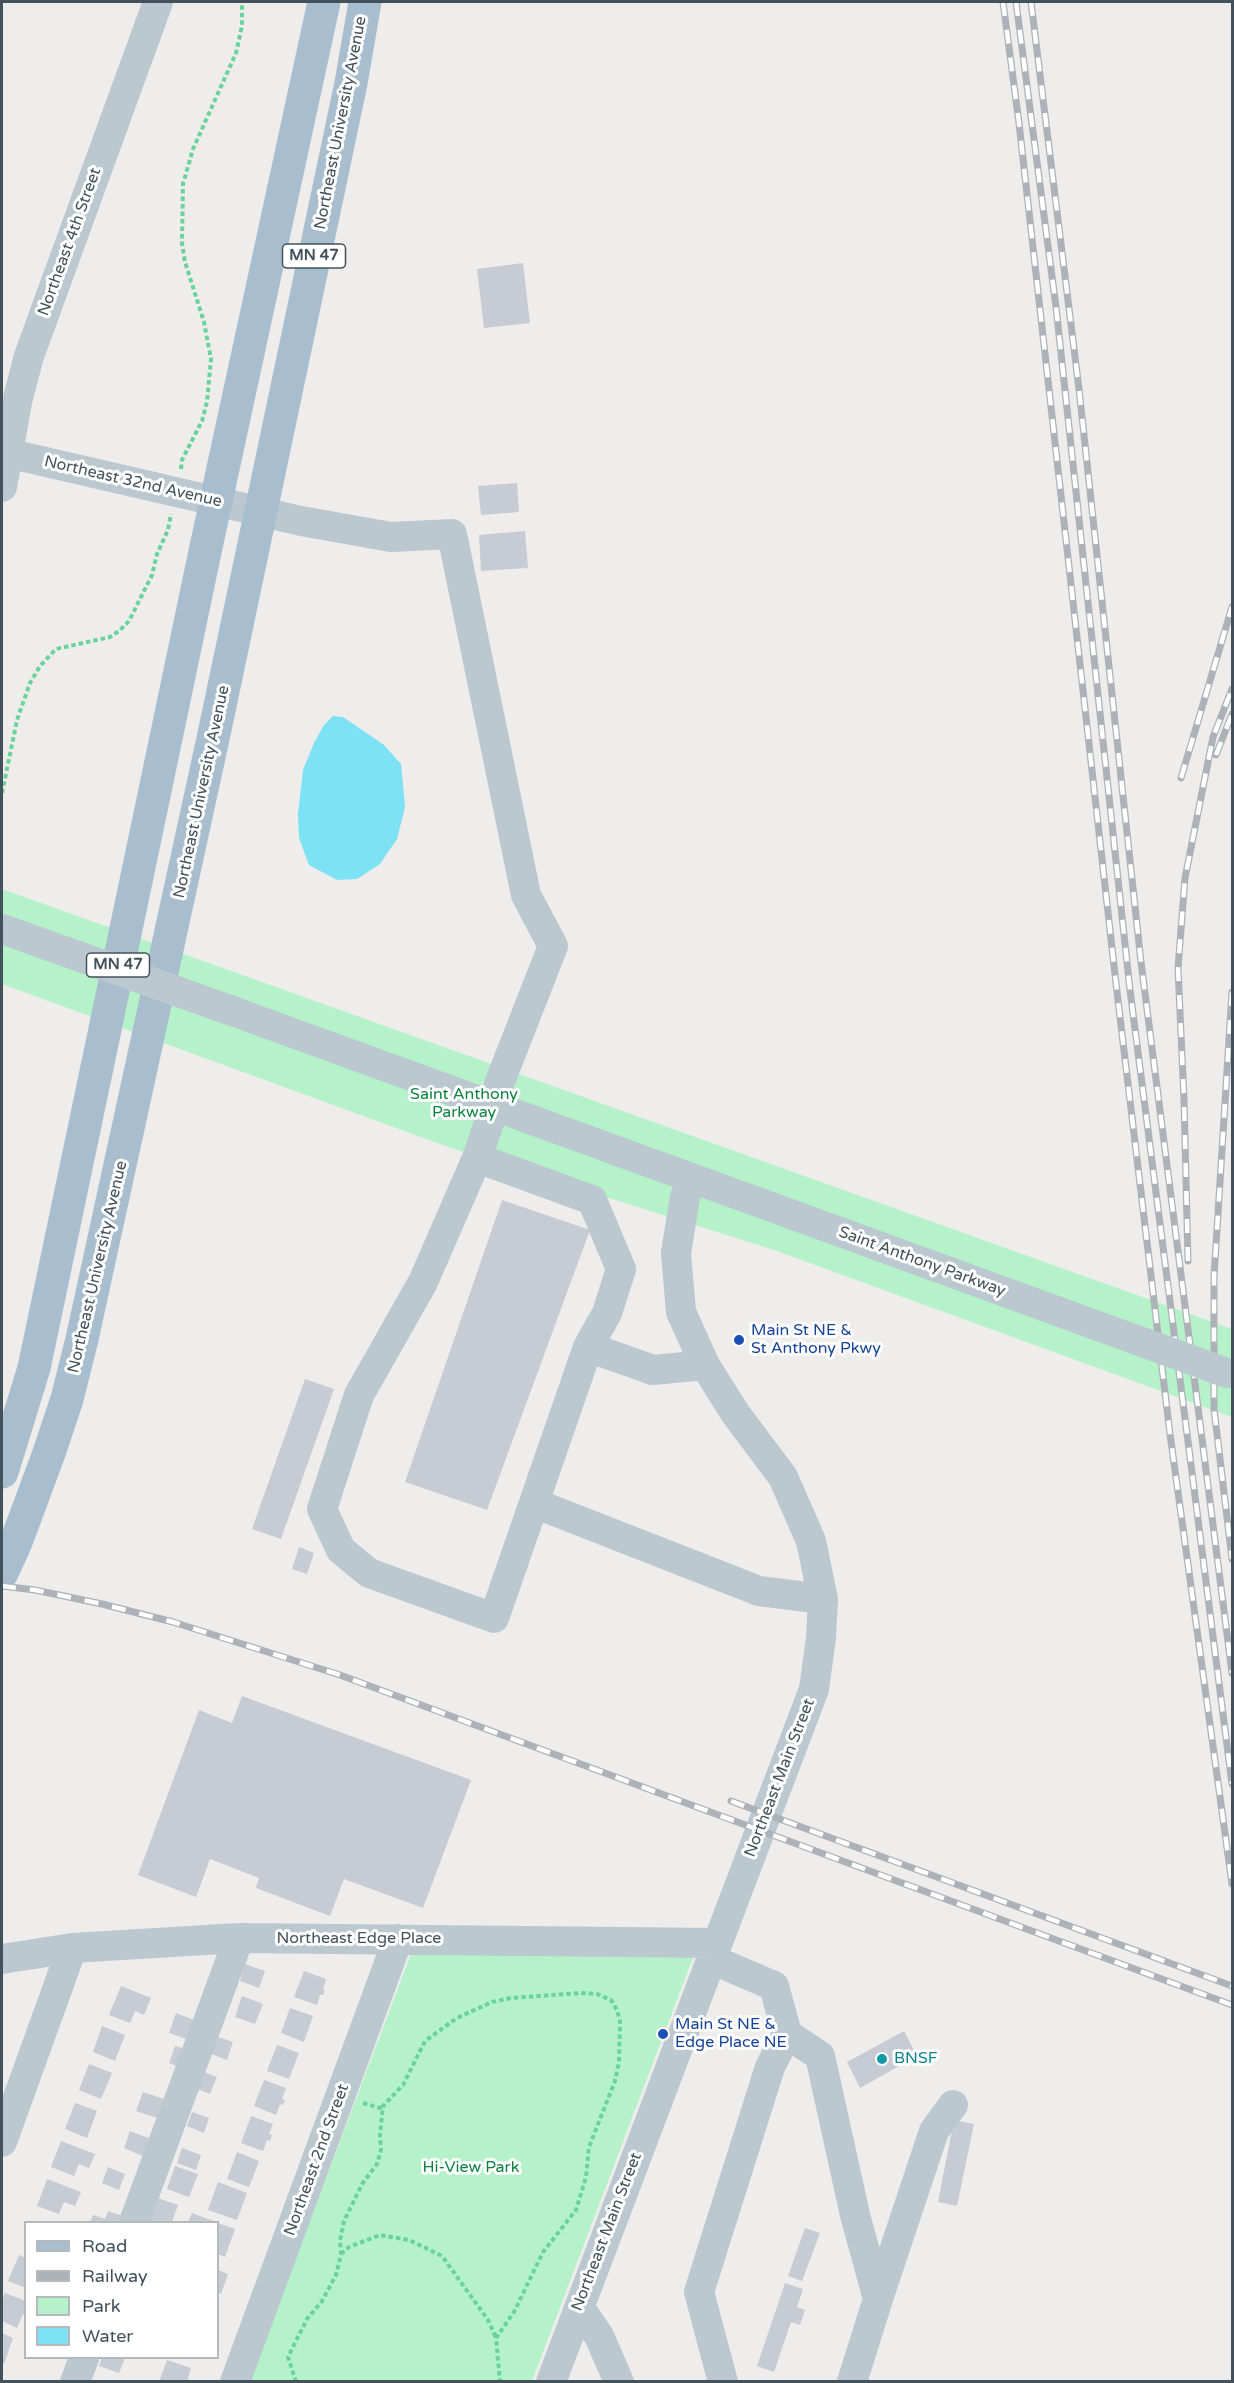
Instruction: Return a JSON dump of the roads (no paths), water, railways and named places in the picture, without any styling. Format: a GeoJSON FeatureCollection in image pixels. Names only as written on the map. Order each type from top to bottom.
{"type":"FeatureCollection","features":[{"type":"Feature","properties":{"kind":"main road","name":"MN 47"},"geometry":{"type":"LineString","coordinates":[[2,1472],[34,1368],[203,558],[324,2]]}},
{"type":"Feature","properties":{"kind":"main road","name":"Northeast University Avenue"},"geometry":{"type":"LineString","coordinates":[[2,1573],[16,1542],[67,1399],[100,1260],[180,896],[351,83],[365,2]]}},
{"type":"Feature","properties":{"kind":"street","name":"Northeast 4th Street"},"geometry":{"type":"LineString","coordinates":[[2,487],[17,402],[29,356],[158,2]]}},
{"type":"Feature","properties":{"kind":"street","name":"Northeast 32nd Avenue"},"geometry":{"type":"LineString","coordinates":[[7,453],[301,521],[391,537],[452,534],[526,895],[553,946],[499,1084],[494,1108]]}},
{"type":"Feature","properties":{"kind":"street","name":"Saint Anthony Parkway"},"geometry":{"type":"LineString","coordinates":[[2,928],[1230,1374]]}},
{"type":"Feature","properties":{"kind":"street"},"geometry":{"type":"LineString","coordinates":[[477,1158],[592,1200],[621,1269],[608,1313],[588,1347],[494,1618],[369,1572],[341,1550],[322,1509],[359,1395],[423,1282],[477,1158],[494,1108]]}},
{"type":"Feature","properties":{"kind":"street","name":"Northeast Main Street"},"geometry":{"type":"LineString","coordinates":[[551,2382],[814,1689],[821,1638],[823,1599],[812,1541],[783,1477],[735,1413],[705,1365],[681,1312],[676,1253],[685,1197],[692,1179]]}},
{"type":"Feature","properties":{"kind":"street"},"geometry":{"type":"LineString","coordinates":[[588,1347],[653,1370],[705,1365]]}},
{"type":"Feature","properties":{"kind":"street"},"geometry":{"type":"LineString","coordinates":[[534,1503],[759,1591],[823,1599]]}},
{"type":"Feature","properties":{"kind":"street"},"geometry":{"type":"LineString","coordinates":[[135,2221],[239,1938]]}},
{"type":"Feature","properties":{"kind":"street","name":"Northeast Edge Place"},"geometry":{"type":"LineString","coordinates":[[2,1959],[72,1948],[239,1938],[398,1939],[714,1951]]}},
{"type":"Feature","properties":{"kind":"street","name":"Northeast 2nd Street"},"geometry":{"type":"LineString","coordinates":[[235,2382],[398,1939]]}},
{"type":"Feature","properties":{"kind":"street"},"geometry":{"type":"LineString","coordinates":[[2,2142],[72,1948]]}},
{"type":"Feature","properties":{"kind":"street"},"geometry":{"type":"LineString","coordinates":[[714,1951],[774,1986],[787,2034],[820,2056],[855,2215],[878,2299]]}},
{"type":"Feature","properties":{"kind":"street"},"geometry":{"type":"LineString","coordinates":[[723,2382],[699,2292],[770,2067],[787,2034]]}},
{"type":"Feature","properties":{"kind":"street"},"geometry":{"type":"LineString","coordinates":[[852,2382],[934,2131],[953,2105]]}},
{"type":"Feature","properties":{"kind":"street"},"geometry":{"type":"LineString","coordinates":[[579,2307],[599,2336],[619,2382]]}},
{"type":"Feature","properties":{"kind":"street"},"geometry":{"type":"LineString","coordinates":[[75,2382],[84,2359]]}},
{"type":"Feature","properties":{"kind":"water"},"geometry":{"type":"Polygon","coordinates":[[[333,716],[343,717],[384,745],[401,764],[405,807],[397,839],[380,864],[357,879],[337,880],[309,865],[299,838],[298,814],[303,770],[324,725],[333,716]]]}},
{"type":"Feature","properties":{"kind":"railway"},"geometry":{"type":"LineString","coordinates":[[1003,2],[1019,123],[1117,992],[1170,1434],[1232,1884]]}},
{"type":"Feature","properties":{"kind":"railway"},"geometry":{"type":"LineString","coordinates":[[1016,2],[1056,307],[1130,990],[1232,1784]]}},
{"type":"Feature","properties":{"kind":"railway"},"geometry":{"type":"LineString","coordinates":[[1031,2],[1079,389],[1141,962],[1232,1673]]}},
{"type":"Feature","properties":{"kind":"railway"},"geometry":{"type":"LineString","coordinates":[[1181,778],[1232,607]]}},
{"type":"Feature","properties":{"kind":"railway"},"geometry":{"type":"LineString","coordinates":[[1188,1261],[1178,968],[1185,878],[1213,737],[1232,689]]}},
{"type":"Feature","properties":{"kind":"railway"},"geometry":{"type":"LineString","coordinates":[[1216,755],[1232,714]]}},
{"type":"Feature","properties":{"kind":"railway"},"geometry":{"type":"LineString","coordinates":[[1232,992],[1214,1277],[1214,1409],[1232,1559]]}},
{"type":"Feature","properties":{"kind":"railway"},"geometry":{"type":"LineString","coordinates":[[2,1586],[35,1590],[102,1604],[173,1622],[340,1675],[1232,2005]]}},
{"type":"Feature","properties":{"kind":"railway"},"geometry":{"type":"LineString","coordinates":[[731,1801],[1232,1986]]}},
{"type":"Feature","properties":{"kind":"place","name":"Main St NE & St Anthony Pkwy"},"geometry":{"type":"Point","coordinates":[739,1340]}},
{"type":"Feature","properties":{"kind":"place","name":"Main St NE & Edge Place NE"},"geometry":{"type":"Point","coordinates":[663,2034]}},
{"type":"Feature","properties":{"kind":"place","name":"BNSF"},"geometry":{"type":"Point","coordinates":[882,2059]}},
{"type":"Feature","properties":{"kind":"park label","name":"Hi-View Park"},"geometry":{"type":"Point","coordinates":[471,2168]}}]}
